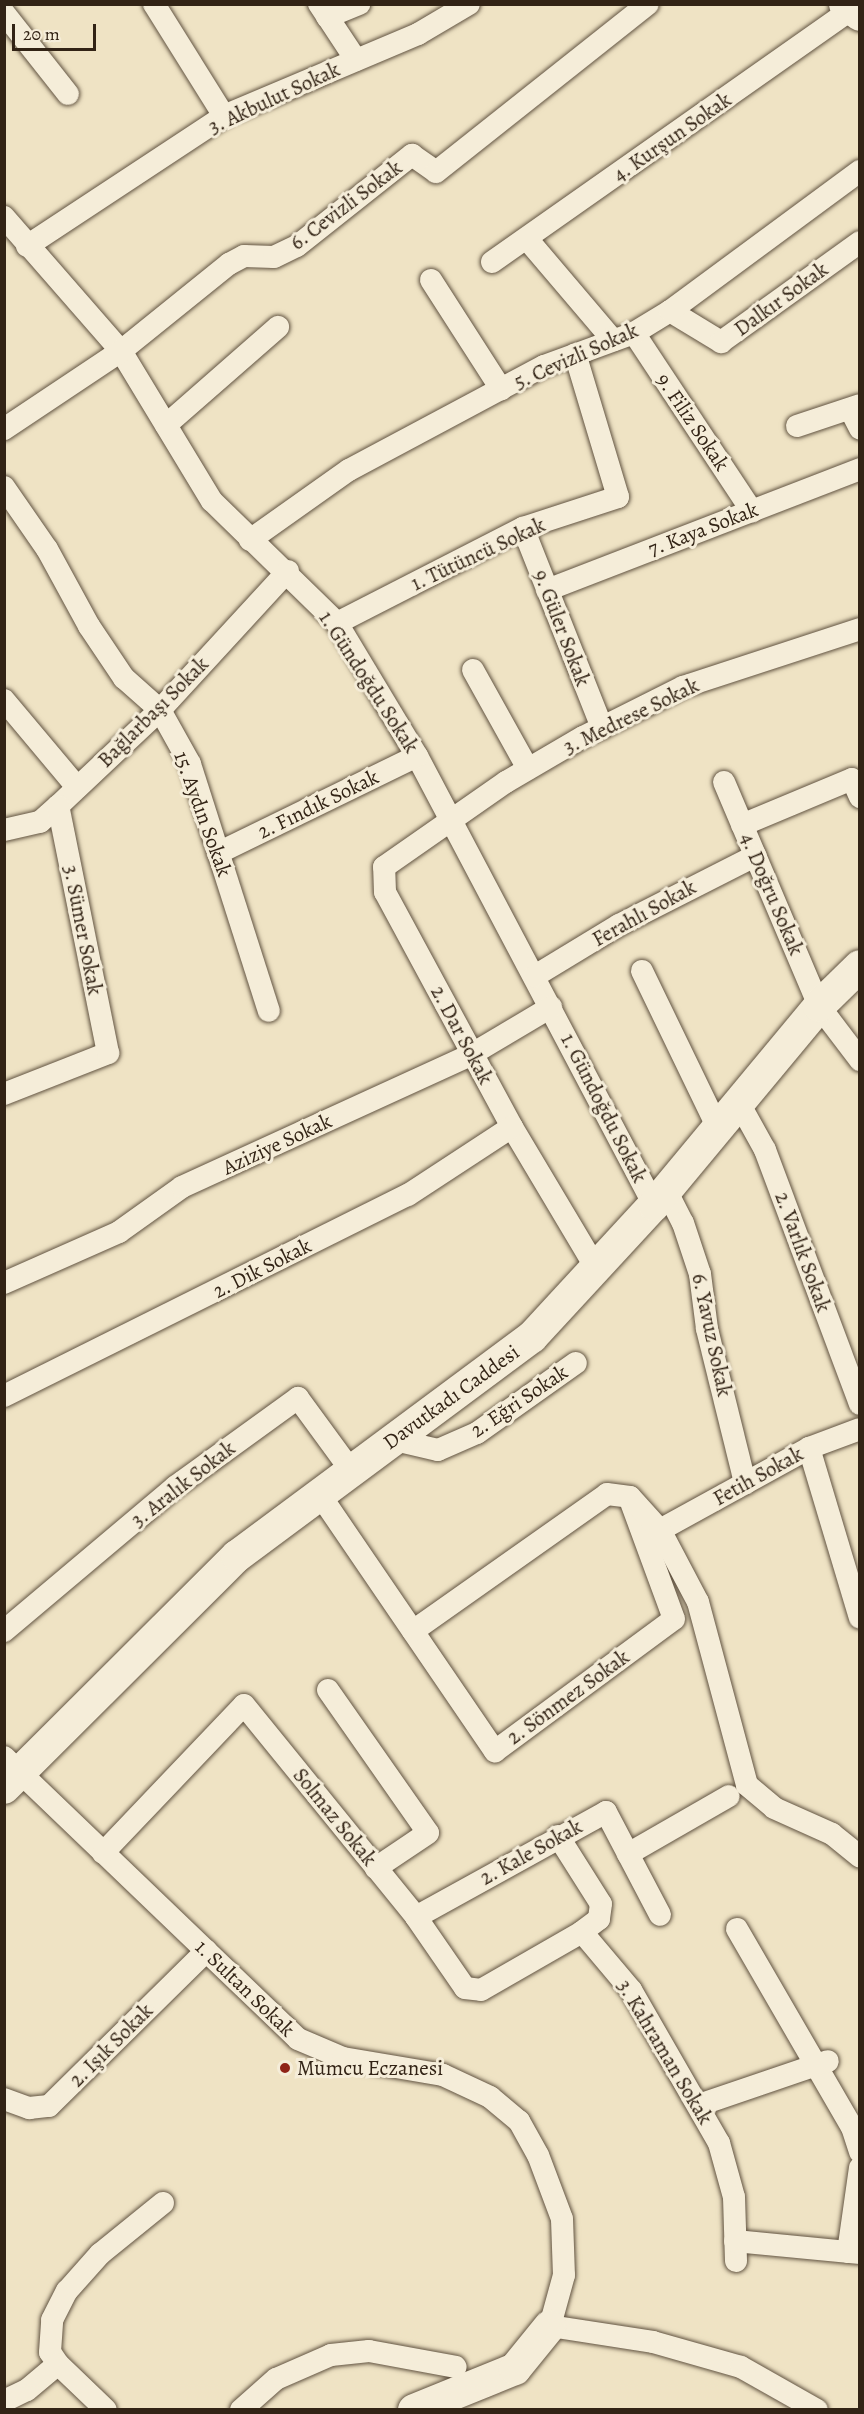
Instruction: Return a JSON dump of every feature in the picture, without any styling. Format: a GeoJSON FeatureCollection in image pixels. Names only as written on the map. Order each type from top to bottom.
{"type":"FeatureCollection","features":[{"type":"Feature","properties":{"kind":"main road","name":"Davutkadı Caddesi"},"geometry":{"type":"LineString","coordinates":[[9,1772],[237,1556],[318,1492],[395,1440],[532,1337],[660,1198],[819,1006],[860,966]]}},
{"type":"Feature","properties":{"kind":"main road"},"geometry":{"type":"LineString","coordinates":[[414,2409],[515,2368],[550,2326]]}},
{"type":"Feature","properties":{"kind":"street"},"geometry":{"type":"LineString","coordinates":[[154,4],[224,116]]}},
{"type":"Feature","properties":{"kind":"street"},"geometry":{"type":"LineString","coordinates":[[356,60],[323,11],[359,4]]}},
{"type":"Feature","properties":{"kind":"street","name":"3. Akbulut Sokak"},"geometry":{"type":"LineString","coordinates":[[27,246],[224,116],[418,34],[469,4]]}},
{"type":"Feature","properties":{"kind":"street","name":"6. Cevizli Sokak"},"geometry":{"type":"LineString","coordinates":[[121,351],[229,264],[244,256],[274,257],[297,246],[412,155],[436,172],[648,4]]}},
{"type":"Feature","properties":{"kind":"street","name":"4. Kurşun Sokak"},"geometry":{"type":"LineString","coordinates":[[492,262],[852,10]]}},
{"type":"Feature","properties":{"kind":"street"},"geometry":{"type":"LineString","coordinates":[[4,13],[68,94]]}},
{"type":"Feature","properties":{"kind":"street","name":"5. Cevizli Sokak"},"geometry":{"type":"LineString","coordinates":[[250,540],[349,470],[501,389],[575,354],[623,336],[670,311],[860,171]]}},
{"type":"Feature","properties":{"kind":"street","name":"1. Gündoğdu Sokak"},"geometry":{"type":"LineString","coordinates":[[4,217],[121,351],[212,501],[250,540],[288,571],[337,623],[417,756],[551,1007],[660,1198]]}},
{"type":"Feature","properties":{"kind":"street","name":"9. Filiz Sokak"},"geometry":{"type":"LineString","coordinates":[[527,239],[623,336],[752,511]]}},
{"type":"Feature","properties":{"kind":"street","name":"Dalkır Sokak"},"geometry":{"type":"LineString","coordinates":[[670,311],[721,342],[860,242]]}},
{"type":"Feature","properties":{"kind":"street"},"geometry":{"type":"LineString","coordinates":[[431,280],[501,389]]}},
{"type":"Feature","properties":{"kind":"street"},"geometry":{"type":"LineString","coordinates":[[166,425],[278,327]]}},
{"type":"Feature","properties":{"kind":"street"},"geometry":{"type":"LineString","coordinates":[[4,429],[121,351]]}},
{"type":"Feature","properties":{"kind":"street","name":"1. Tütüncü Sokak"},"geometry":{"type":"LineString","coordinates":[[337,623],[523,528],[618,497],[575,354]]}},
{"type":"Feature","properties":{"kind":"street"},"geometry":{"type":"LineString","coordinates":[[797,426],[856,414]]}},
{"type":"Feature","properties":{"kind":"street","name":"7. Kaya Sokak"},"geometry":{"type":"LineString","coordinates":[[547,590],[860,469]]}},
{"type":"Feature","properties":{"kind":"street","name":"15. Aydın Sokak"},"geometry":{"type":"LineString","coordinates":[[4,487],[124,678],[160,710],[190,764],[269,1011]]}},
{"type":"Feature","properties":{"kind":"street","name":"9. Güler Sokak"},"geometry":{"type":"LineString","coordinates":[[523,528],[602,728]]}},
{"type":"Feature","properties":{"kind":"street","name":"Bağlarbaşı Sokak"},"geometry":{"type":"LineString","coordinates":[[4,830],[40,822],[58,806],[160,710],[288,571]]}},
{"type":"Feature","properties":{"kind":"street","name":"3. Medrese Sokak"},"geometry":{"type":"LineString","coordinates":[[450,819],[528,769],[683,687],[860,629]]}},
{"type":"Feature","properties":{"kind":"street"},"geometry":{"type":"LineString","coordinates":[[473,670],[528,769]]}},
{"type":"Feature","properties":{"kind":"street"},"geometry":{"type":"LineString","coordinates":[[4,700],[77,787]]}},
{"type":"Feature","properties":{"kind":"street","name":"2. Fındık Sokak"},"geometry":{"type":"LineString","coordinates":[[218,853],[417,756]]}},
{"type":"Feature","properties":{"kind":"street"},"geometry":{"type":"LineString","coordinates":[[742,825],[852,779],[860,797]]}},
{"type":"Feature","properties":{"kind":"street","name":"4. Doğru Sokak"},"geometry":{"type":"LineString","coordinates":[[724,782],[819,1006],[860,1060]]}},
{"type":"Feature","properties":{"kind":"street","name":"3. Sümer Sokak"},"geometry":{"type":"LineString","coordinates":[[4,1094],[108,1053],[58,806]]}},
{"type":"Feature","properties":{"kind":"street","name":"2. Dar Sokak"},"geometry":{"type":"LineString","coordinates":[[450,819],[384,867],[385,892],[512,1127],[596,1268]]}},
{"type":"Feature","properties":{"kind":"street","name":"Ferahlı Sokak"},"geometry":{"type":"LineString","coordinates":[[535,976],[619,925],[755,856]]}},
{"type":"Feature","properties":{"kind":"street"},"geometry":{"type":"LineString","coordinates":[[642,971],[718,1128]]}},
{"type":"Feature","properties":{"kind":"street","name":"Aziziye Sokak"},"geometry":{"type":"LineString","coordinates":[[4,1283],[119,1233],[182,1187],[472,1054],[551,1007]]}},
{"type":"Feature","properties":{"kind":"street","name":"2. Varlık Sokak"},"geometry":{"type":"LineString","coordinates":[[739,1103],[765,1150],[860,1404]]}},
{"type":"Feature","properties":{"kind":"street","name":"2. Dik Sokak"},"geometry":{"type":"LineString","coordinates":[[4,1396],[408,1195],[512,1127]]}},
{"type":"Feature","properties":{"kind":"street","name":"6. Yavuz Sokak"},"geometry":{"type":"LineString","coordinates":[[660,1198],[683,1223],[700,1274],[707,1329],[745,1483]]}},
{"type":"Feature","properties":{"kind":"street","name":"2. Eğri Sokak"},"geometry":{"type":"LineString","coordinates":[[395,1440],[438,1450],[477,1433],[576,1363]]}},
{"type":"Feature","properties":{"kind":"street","name":"3. Aralık Sokak"},"geometry":{"type":"LineString","coordinates":[[4,1632],[175,1487],[298,1398],[350,1469]]}},
{"type":"Feature","properties":{"kind":"street","name":"Fetih Sokak"},"geometry":{"type":"LineString","coordinates":[[660,1530],[809,1448],[860,1429]]}},
{"type":"Feature","properties":{"kind":"street"},"geometry":{"type":"LineString","coordinates":[[809,1448],[860,1618]]}},
{"type":"Feature","properties":{"kind":"street","name":"2. Sönmez Sokak"},"geometry":{"type":"LineString","coordinates":[[318,1492],[495,1751],[674,1619],[630,1497]]}},
{"type":"Feature","properties":{"kind":"street"},"geometry":{"type":"LineString","coordinates":[[413,1631],[607,1494],[630,1497],[660,1530],[698,1602],[747,1785],[774,1808],[832,1834],[860,1857]]}},
{"type":"Feature","properties":{"kind":"street"},"geometry":{"type":"LineString","coordinates":[[328,1690],[428,1833],[376,1868]]}},
{"type":"Feature","properties":{"kind":"street","name":"Solmaz Sokak"},"geometry":{"type":"LineString","coordinates":[[103,1853],[244,1705],[416,1917],[465,1988],[481,1990],[582,1932]]}},
{"type":"Feature","properties":{"kind":"street","name":"1. Sultan Sokak"},"geometry":{"type":"LineString","coordinates":[[9,1772],[103,1853],[298,2040],[343,2058],[443,2075],[490,2097],[519,2121],[538,2156],[562,2219],[564,2275],[550,2326]]}},
{"type":"Feature","properties":{"kind":"street"},"geometry":{"type":"LineString","coordinates":[[628,1854],[729,1796]]}},
{"type":"Feature","properties":{"kind":"street","name":"2. Kale Sokak"},"geometry":{"type":"LineString","coordinates":[[416,1917],[558,1836],[606,1812],[660,1915]]}},
{"type":"Feature","properties":{"kind":"street"},"geometry":{"type":"LineString","coordinates":[[558,1836],[601,1904],[598,1919],[582,1932]]}},
{"type":"Feature","properties":{"kind":"street"},"geometry":{"type":"LineString","coordinates":[[737,1929],[822,2064],[852,2127],[860,2152]]}},
{"type":"Feature","properties":{"kind":"street","name":"3. Kahraman Sokak"},"geometry":{"type":"LineString","coordinates":[[582,1932],[631,1990],[719,2143],[734,2197],[735,2251],[854,2253]]}},
{"type":"Feature","properties":{"kind":"street","name":"2. Işık Sokak"},"geometry":{"type":"LineString","coordinates":[[4,2099],[29,2109],[49,2106],[206,1951]]}},
{"type":"Feature","properties":{"kind":"street"},"geometry":{"type":"LineString","coordinates":[[699,2105],[822,2064]]}},
{"type":"Feature","properties":{"kind":"street"},"geometry":{"type":"LineString","coordinates":[[854,2253],[860,2168]]}},
{"type":"Feature","properties":{"kind":"street"},"geometry":{"type":"LineString","coordinates":[[106,2409],[58,2364],[50,2352],[52,2320],[67,2291],[100,2254],[163,2203]]}},
{"type":"Feature","properties":{"kind":"street"},"geometry":{"type":"LineString","coordinates":[[550,2326],[653,2342],[741,2367],[818,2409]]}},
{"type":"Feature","properties":{"kind":"street"},"geometry":{"type":"LineString","coordinates":[[241,2409],[276,2379],[331,2355],[369,2351],[456,2367]]}},
{"type":"Feature","properties":{"kind":"street"},"geometry":{"type":"LineString","coordinates":[[4,2401],[27,2390],[58,2364]]}},
{"type":"Feature","properties":{"kind":"place","name":"Mumcu Eczanesi"},"geometry":{"type":"Point","coordinates":[285,2068]}}]}
